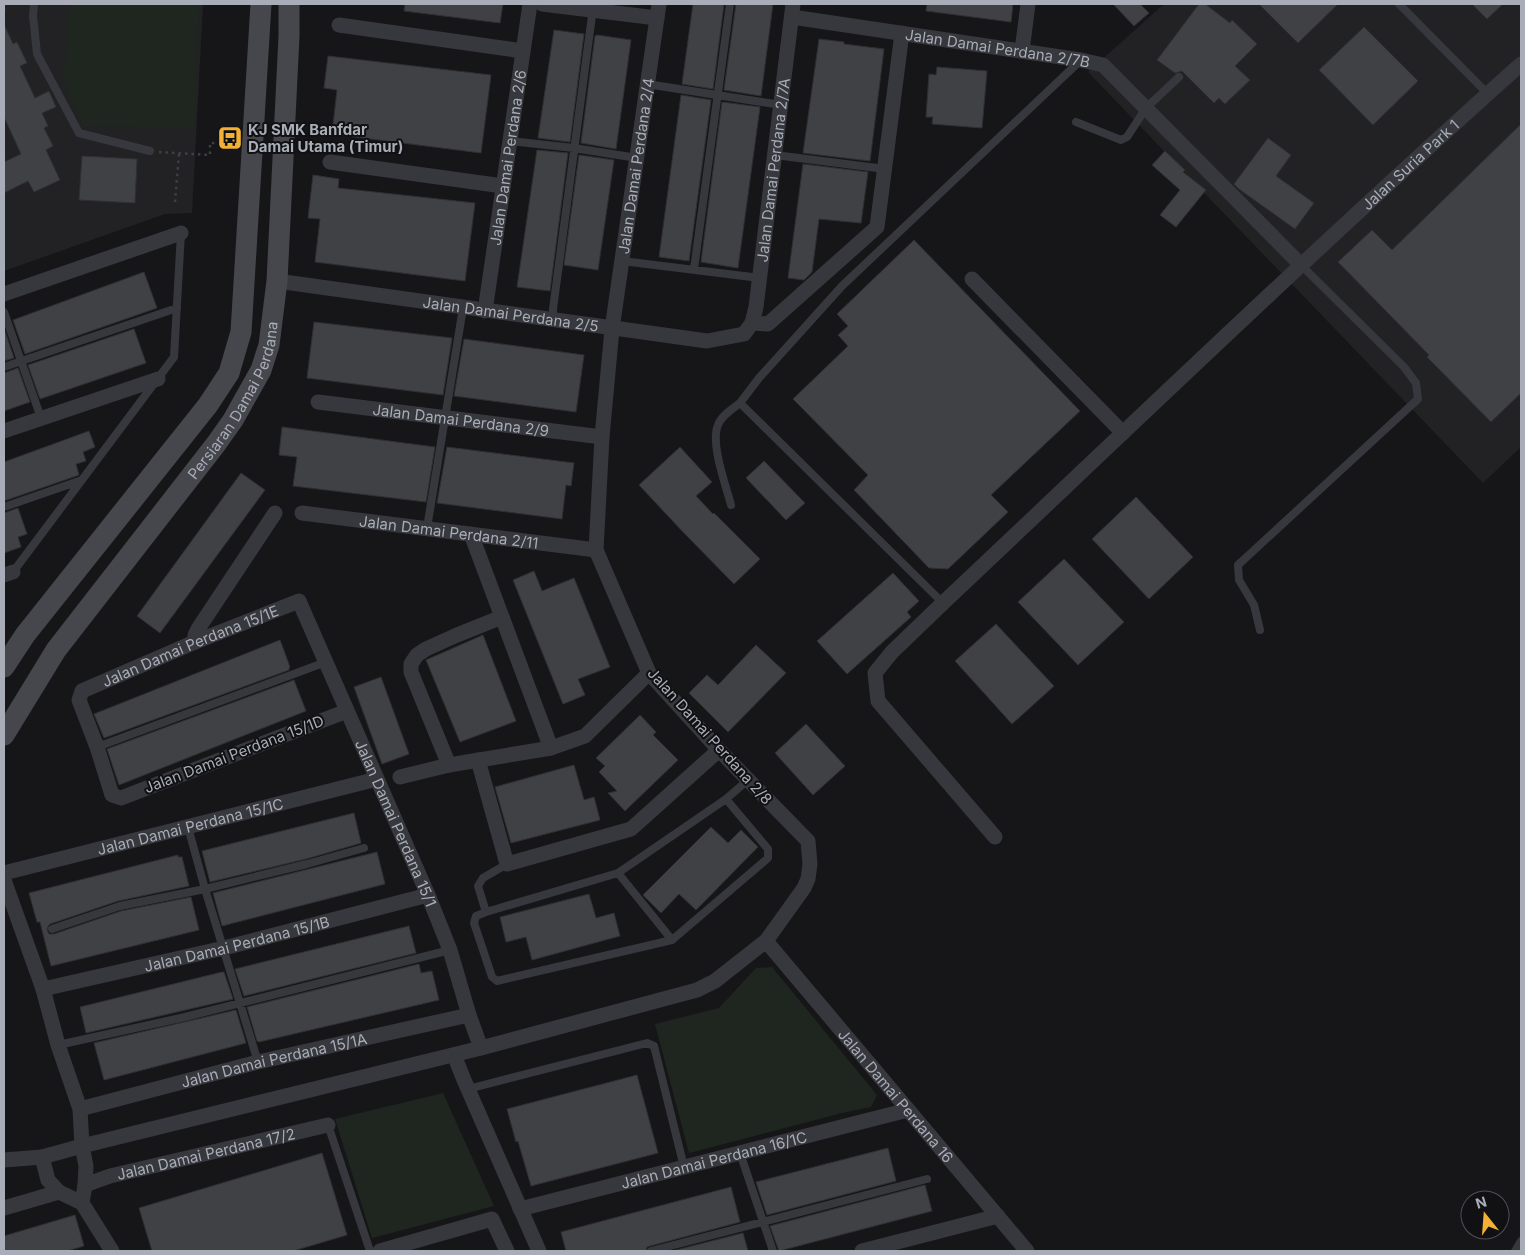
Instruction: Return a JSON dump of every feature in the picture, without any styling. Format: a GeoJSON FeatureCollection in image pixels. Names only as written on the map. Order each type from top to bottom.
{"type":"FeatureCollection","features":[{"type":"Feature","properties":{"kind":"main road","name":"Persiaran Damai Perdana"},"geometry":{"type":"LineString","coordinates":[[4,667],[25,635],[197,419],[220,389],[229,373],[241,332],[261,4]]}},
{"type":"Feature","properties":{"kind":"main road","name":"Persiaran Damai Perdana"},"geometry":{"type":"LineString","coordinates":[[4,735],[56,650],[216,444],[233,420],[261,370],[269,345],[277,281],[289,4]]}},
{"type":"Feature","properties":{"kind":"main road"},"geometry":{"type":"LineString","coordinates":[[197,419],[192,434],[193,439],[197,444],[204,446],[216,444]]}},
{"type":"Feature","properties":{"kind":"street","name":"Jalan Damai Perdana 2/6"},"geometry":{"type":"LineString","coordinates":[[485,311],[530,4]]}},
{"type":"Feature","properties":{"kind":"street"},"geometry":{"type":"LineString","coordinates":[[542,4],[658,11]]}},
{"type":"Feature","properties":{"kind":"street"},"geometry":{"type":"LineString","coordinates":[[1022,51],[1028,4]]}},
{"type":"Feature","properties":{"kind":"street","name":"Jalan Damai Perdana 2/7B"},"geometry":{"type":"LineString","coordinates":[[793,10],[902,33],[1104,65],[1301,265]]}},
{"type":"Feature","properties":{"kind":"street","name":"Jalan Damai Perdana 2/7A"},"geometry":{"type":"LineString","coordinates":[[748,328],[760,278],[793,10]]}},
{"type":"Feature","properties":{"kind":"street","name":"Jalan Damai Perdana 2/4"},"geometry":{"type":"LineString","coordinates":[[612,329],[658,11]]}},
{"type":"Feature","properties":{"kind":"street"},"geometry":{"type":"LineString","coordinates":[[339,26],[523,51]]}},
{"type":"Feature","properties":{"kind":"street","name":"Jalan Damai Perdana 2/5"},"geometry":{"type":"LineString","coordinates":[[277,281],[707,341],[748,328],[768,324],[877,227],[902,33]]}},
{"type":"Feature","properties":{"kind":"street","name":"Jalan Suria Park 1"},"geometry":{"type":"LineString","coordinates":[[995,837],[878,701],[875,673],[892,652],[943,603],[1301,265],[1521,64]]}},
{"type":"Feature","properties":{"kind":"street"},"geometry":{"type":"LineString","coordinates":[[330,162],[503,186]]}},
{"type":"Feature","properties":{"kind":"street"},"geometry":{"type":"LineString","coordinates":[[4,294],[181,234]]}},
{"type":"Feature","properties":{"kind":"street"},"geometry":{"type":"LineString","coordinates":[[972,279],[1123,433]]}},
{"type":"Feature","properties":{"kind":"street","name":"Jalan Damai Perdana 2/8"},"geometry":{"type":"LineString","coordinates":[[612,329],[602,437],[596,550],[649,673],[719,750],[808,841],[810,853],[808,879],[799,896],[766,941]]}},
{"type":"Feature","properties":{"kind":"street"},"geometry":{"type":"LineString","coordinates":[[4,431],[158,379]]}},
{"type":"Feature","properties":{"kind":"street","name":"Jalan Damai Perdana 2/9"},"geometry":{"type":"LineString","coordinates":[[318,402],[602,437]]}},
{"type":"Feature","properties":{"kind":"street"},"geometry":{"type":"LineString","coordinates":[[194,642],[198,629],[275,513]]}},
{"type":"Feature","properties":{"kind":"street","name":"Jalan Damai Perdana 2/11"},"geometry":{"type":"LineString","coordinates":[[302,513],[596,550]]}},
{"type":"Feature","properties":{"kind":"street"},"geometry":{"type":"LineString","coordinates":[[471,534],[551,748]]}},
{"type":"Feature","properties":{"kind":"street","name":"Jalan Damai Perdana 15/1E"},"geometry":{"type":"LineString","coordinates":[[97,748],[79,700],[82,691],[194,642],[299,601]]}},
{"type":"Feature","properties":{"kind":"street","name":"Jalan Damai Perdana 15/1"},"geometry":{"type":"LineString","coordinates":[[299,601],[428,894],[450,950],[481,1048]]}},
{"type":"Feature","properties":{"kind":"street"},"geometry":{"type":"LineString","coordinates":[[449,765],[411,672],[411,664],[417,655],[426,649],[502,617]]}},
{"type":"Feature","properties":{"kind":"street"},"geometry":{"type":"LineString","coordinates":[[400,777],[449,765],[551,748],[585,736],[649,673]]}},
{"type":"Feature","properties":{"kind":"street","name":"Jalan Damai Perdana 15/1D"},"geometry":{"type":"LineString","coordinates":[[97,748],[112,795],[121,798],[347,711]]}},
{"type":"Feature","properties":{"kind":"street"},"geometry":{"type":"LineString","coordinates":[[478,760],[506,864],[631,829],[719,750]]}},
{"type":"Feature","properties":{"kind":"street","name":"Jalan Damai Perdana 15/1C"},"geometry":{"type":"LineString","coordinates":[[4,873],[377,779]]}},
{"type":"Feature","properties":{"kind":"street"},"geometry":{"type":"LineString","coordinates":[[4,880],[43,989],[58,1045],[80,1109],[82,1146],[86,1166],[82,1203]]}},
{"type":"Feature","properties":{"kind":"street","name":"Jalan Damai Perdana 15/1B"},"geometry":{"type":"LineString","coordinates":[[43,989],[224,948],[428,894]]}},
{"type":"Feature","properties":{"kind":"street"},"geometry":{"type":"LineString","coordinates":[[4,1160],[42,1158],[82,1146],[454,1055],[697,990],[716,981],[766,941]]}},
{"type":"Feature","properties":{"kind":"street","name":"Jalan Damai Perdana 16"},"geometry":{"type":"LineString","coordinates":[[766,941],[1028,1251]]}},
{"type":"Feature","properties":{"kind":"street","name":"Jalan Damai Perdana 15/1A"},"geometry":{"type":"LineString","coordinates":[[80,1109],[258,1062],[469,1015]]}},
{"type":"Feature","properties":{"kind":"street"},"geometry":{"type":"LineString","coordinates":[[454,1055],[539,1251]]}},
{"type":"Feature","properties":{"kind":"street","name":"Jalan Damai Perdana 16/1C"},"geometry":{"type":"LineString","coordinates":[[520,1209],[908,1110]]}},
{"type":"Feature","properties":{"kind":"street","name":"Jalan Damai Perdana 17/2"},"geometry":{"type":"LineString","coordinates":[[85,1185],[110,1176],[328,1125]]}},
{"type":"Feature","properties":{"kind":"street"},"geometry":{"type":"LineString","coordinates":[[42,1158],[48,1180],[59,1192],[82,1203],[112,1251]]}},
{"type":"Feature","properties":{"kind":"street"},"geometry":{"type":"LineString","coordinates":[[4,1208],[59,1192]]}},
{"type":"Feature","properties":{"kind":"street"},"geometry":{"type":"LineString","coordinates":[[862,1251],[998,1216]]}},
{"type":"Feature","properties":{"kind":"street"},"geometry":{"type":"LineString","coordinates":[[380,1251],[492,1219],[507,1251]]}},
{"type":"Feature","properties":{"kind":"lane"},"geometry":{"type":"LineString","coordinates":[[34,4],[33,16],[37,54],[80,133],[150,151]]}},
{"type":"Feature","properties":{"kind":"lane"},"geometry":{"type":"LineString","coordinates":[[694,269],[730,4]]}},
{"type":"Feature","properties":{"kind":"lane"},"geometry":{"type":"LineString","coordinates":[[1399,4],[1488,94]]}},
{"type":"Feature","properties":{"kind":"lane"},"geometry":{"type":"LineString","coordinates":[[553,321],[553,309],[593,7]]}},
{"type":"Feature","properties":{"kind":"lane"},"geometry":{"type":"LineString","coordinates":[[731,505],[716,447],[718,423],[740,403],[759,378],[842,286],[1081,60]]}},
{"type":"Feature","properties":{"kind":"lane"},"geometry":{"type":"LineString","coordinates":[[1076,122],[1121,140],[1127,137],[1146,108],[1179,77]]}},
{"type":"Feature","properties":{"kind":"lane"},"geometry":{"type":"LineString","coordinates":[[647,84],[781,105]]}},
{"type":"Feature","properties":{"kind":"lane"},"geometry":{"type":"LineString","coordinates":[[510,141],[574,148],[637,158]]}},
{"type":"Feature","properties":{"kind":"lane"},"geometry":{"type":"LineString","coordinates":[[775,155],[885,169]]}},
{"type":"Feature","properties":{"kind":"lane"},"geometry":{"type":"LineString","coordinates":[[8,574],[174,358],[181,234]]}},
{"type":"Feature","properties":{"kind":"lane"},"geometry":{"type":"LineString","coordinates":[[622,261],[760,278]]}},
{"type":"Feature","properties":{"kind":"lane"},"geometry":{"type":"LineString","coordinates":[[1260,630],[1254,605],[1239,580],[1238,564],[1418,400],[1416,384],[1404,367],[1301,265]]}},
{"type":"Feature","properties":{"kind":"lane"},"geometry":{"type":"LineString","coordinates":[[4,367],[177,308]]}},
{"type":"Feature","properties":{"kind":"lane"},"geometry":{"type":"LineString","coordinates":[[426,528],[463,308]]}},
{"type":"Feature","properties":{"kind":"lane"},"geometry":{"type":"LineString","coordinates":[[4,312],[41,418]]}},
{"type":"Feature","properties":{"kind":"lane"},"geometry":{"type":"LineString","coordinates":[[740,403],[943,603]]}},
{"type":"Feature","properties":{"kind":"lane"},"geometry":{"type":"LineString","coordinates":[[4,507],[82,480]]}},
{"type":"Feature","properties":{"kind":"lane"},"geometry":{"type":"LineString","coordinates":[[97,748],[326,662]]}},
{"type":"Feature","properties":{"kind":"lane"},"geometry":{"type":"LineString","coordinates":[[726,799],[768,849],[768,858],[672,940],[497,981],[492,977],[474,923],[476,916],[618,874],[726,799],[748,780]]}},
{"type":"Feature","properties":{"kind":"lane"},"geometry":{"type":"LineString","coordinates":[[188,826],[205,889],[258,1062]]}},
{"type":"Feature","properties":{"kind":"lane"},"geometry":{"type":"LineString","coordinates":[[52,929],[120,906],[205,889],[364,848]]}},
{"type":"Feature","properties":{"kind":"lane"},"geometry":{"type":"LineString","coordinates":[[486,912],[478,886],[483,878],[506,864]]}},
{"type":"Feature","properties":{"kind":"lane"},"geometry":{"type":"LineString","coordinates":[[618,874],[672,940]]}},
{"type":"Feature","properties":{"kind":"lane"},"geometry":{"type":"LineString","coordinates":[[58,1045],[185,1017],[450,950]]}},
{"type":"Feature","properties":{"kind":"lane"},"geometry":{"type":"LineString","coordinates":[[468,1089],[647,1043],[654,1046],[684,1167]]}},
{"type":"Feature","properties":{"kind":"lane"},"geometry":{"type":"LineString","coordinates":[[328,1125],[370,1251]]}},
{"type":"Feature","properties":{"kind":"lane"},"geometry":{"type":"LineString","coordinates":[[740,1153],[773,1251]]}},
{"type":"Feature","properties":{"kind":"lane"},"geometry":{"type":"LineString","coordinates":[[651,1251],[927,1179]]}},
{"type":"Feature","properties":{"kind":"lane"},"geometry":{"type":"LineString","coordinates":[[1515,1251],[1521,1241]]}},
{"type":"Feature","properties":{"kind":"path"},"geometry":{"type":"LineString","coordinates":[[4,11],[5,4]]}},
{"type":"Feature","properties":{"kind":"path"},"geometry":{"type":"LineString","coordinates":[[150,151],[210,155],[210,143],[225,143],[225,128]]}},
{"type":"Feature","properties":{"kind":"path"},"geometry":{"type":"LineString","coordinates":[[175,202],[179,154]]}},
{"type":"Feature","properties":{"kind":"shaded area"},"geometry":{"type":"Polygon","coordinates":[[[4,4],[203,4],[192,213],[165,214],[4,271],[4,4]]]}},
{"type":"Feature","properties":{"kind":"shaded area"},"geometry":{"type":"Polygon","coordinates":[[[69,4],[199,4],[194,128],[84,126],[63,83],[69,4]]]}},
{"type":"Feature","properties":{"kind":"shaded area"},"geometry":{"type":"Polygon","coordinates":[[[1164,4],[1521,4],[1521,447],[1483,483],[1088,72],[1164,4]]]}},
{"type":"Feature","properties":{"kind":"shaded area"},"geometry":{"type":"Polygon","coordinates":[[[772,967],[877,1095],[871,1107],[689,1153],[655,1024],[719,1008],[756,968],[772,967]]]}},
{"type":"Feature","properties":{"kind":"shaded area"},"geometry":{"type":"Polygon","coordinates":[[[443,1093],[494,1206],[372,1238],[335,1119],[443,1093]]]}},
{"type":"Feature","properties":{"kind":"building"},"geometry":{"type":"Polygon","coordinates":[[[405,4],[503,4],[500,23],[404,11],[405,4]]]}},
{"type":"Feature","properties":{"kind":"building"},"geometry":{"type":"Polygon","coordinates":[[[693,4],[724,4],[713,89],[682,84],[693,4]]]}},
{"type":"Feature","properties":{"kind":"building"},"geometry":{"type":"Polygon","coordinates":[[[736,4],[773,4],[761,96],[724,90],[736,4]]]}},
{"type":"Feature","properties":{"kind":"building"},"geometry":{"type":"Polygon","coordinates":[[[927,4],[1013,4],[1011,22],[926,11],[927,4]]]}},
{"type":"Feature","properties":{"kind":"building"},"geometry":{"type":"Polygon","coordinates":[[[1113,4],[1140,4],[1149,13],[1134,26],[1113,4]]]}},
{"type":"Feature","properties":{"kind":"building"},"geometry":{"type":"Polygon","coordinates":[[[1199,4],[1205,4],[1230,23],[1232,20],[1257,44],[1235,66],[1250,80],[1225,104],[1219,98],[1214,103],[1182,71],[1175,73],[1157,60],[1199,4]]]}},
{"type":"Feature","properties":{"kind":"building"},"geometry":{"type":"Polygon","coordinates":[[[1259,4],[1338,4],[1298,43],[1259,4]]]}},
{"type":"Feature","properties":{"kind":"building"},"geometry":{"type":"Polygon","coordinates":[[[1472,4],[1503,4],[1487,19],[1472,4]]]}},
{"type":"Feature","properties":{"kind":"building"},"geometry":{"type":"Polygon","coordinates":[[[4,24],[13,44],[17,42],[27,63],[20,66],[35,98],[49,91],[56,107],[42,113],[48,126],[44,128],[53,146],[46,150],[60,180],[34,192],[28,181],[4,193],[4,162],[21,154],[4,117],[4,24]]]}},
{"type":"Feature","properties":{"kind":"building"},"geometry":{"type":"Polygon","coordinates":[[[1364,27],[1418,81],[1373,125],[1319,70],[1364,27]]]}},
{"type":"Feature","properties":{"kind":"building"},"geometry":{"type":"Polygon","coordinates":[[[554,30],[584,34],[570,142],[538,138],[554,30]]]}},
{"type":"Feature","properties":{"kind":"building"},"geometry":{"type":"Polygon","coordinates":[[[595,36],[631,40],[616,149],[581,143],[595,36]]]}},
{"type":"Feature","properties":{"kind":"building"},"geometry":{"type":"Polygon","coordinates":[[[819,39],[884,49],[870,161],[803,153],[819,39]]]}},
{"type":"Feature","properties":{"kind":"building"},"geometry":{"type":"Polygon","coordinates":[[[328,56],[491,75],[481,153],[332,134],[337,90],[324,88],[328,56]]]}},
{"type":"Feature","properties":{"kind":"building"},"geometry":{"type":"Polygon","coordinates":[[[937,67],[987,71],[982,128],[932,124],[933,117],[926,117],[929,74],[936,75],[937,67]]]}},
{"type":"Feature","properties":{"kind":"building"},"geometry":{"type":"Polygon","coordinates":[[[681,95],[711,100],[689,261],[659,257],[681,95]]]}},
{"type":"Feature","properties":{"kind":"building"},"geometry":{"type":"Polygon","coordinates":[[[722,102],[760,107],[738,268],[701,262],[722,102]]]}},
{"type":"Feature","properties":{"kind":"building"},"geometry":{"type":"Polygon","coordinates":[[[1521,124],[1521,393],[1491,422],[1338,262],[1372,230],[1392,250],[1521,124]]]}},
{"type":"Feature","properties":{"kind":"building"},"geometry":{"type":"Polygon","coordinates":[[[1268,138],[1291,155],[1276,176],[1314,203],[1295,229],[1234,184],[1268,138]]]}},
{"type":"Feature","properties":{"kind":"building"},"geometry":{"type":"Polygon","coordinates":[[[537,150],[568,153],[550,291],[517,287],[537,150]]]}},
{"type":"Feature","properties":{"kind":"building"},"geometry":{"type":"Polygon","coordinates":[[[1165,151],[1185,170],[1183,172],[1206,190],[1176,227],[1160,215],[1180,190],[1152,165],[1165,151]]]}},
{"type":"Feature","properties":{"kind":"building"},"geometry":{"type":"Polygon","coordinates":[[[579,155],[614,160],[598,270],[564,265],[579,155]]]}},
{"type":"Feature","properties":{"kind":"building"},"geometry":{"type":"Polygon","coordinates":[[[82,156],[137,159],[135,203],[79,200],[82,156]]]}},
{"type":"Feature","properties":{"kind":"building"},"geometry":{"type":"Polygon","coordinates":[[[803,164],[868,172],[861,223],[819,219],[812,272],[804,280],[788,278],[803,164]]]}},
{"type":"Feature","properties":{"kind":"building"},"geometry":{"type":"Polygon","coordinates":[[[313,175],[339,179],[338,188],[475,203],[465,281],[315,262],[320,219],[308,218],[313,175]]]}},
{"type":"Feature","properties":{"kind":"building"},"geometry":{"type":"Polygon","coordinates":[[[914,240],[1080,411],[991,495],[1008,512],[948,569],[929,568],[854,490],[868,475],[793,399],[848,346],[838,335],[848,326],[837,314],[914,240]]]}},
{"type":"Feature","properties":{"kind":"building"},"geometry":{"type":"Polygon","coordinates":[[[144,272],[157,308],[25,354],[13,320],[144,272]]]}},
{"type":"Feature","properties":{"kind":"building"},"geometry":{"type":"Polygon","coordinates":[[[314,322],[452,338],[443,395],[307,378],[314,322]]]}},
{"type":"Feature","properties":{"kind":"building"},"geometry":{"type":"Polygon","coordinates":[[[4,328],[14,358],[4,361],[4,328]]]}},
{"type":"Feature","properties":{"kind":"building"},"geometry":{"type":"Polygon","coordinates":[[[134,329],[146,363],[40,399],[28,365],[134,329]]]}},
{"type":"Feature","properties":{"kind":"building"},"geometry":{"type":"Polygon","coordinates":[[[464,339],[584,355],[576,412],[454,396],[464,339]]]}},
{"type":"Feature","properties":{"kind":"building"},"geometry":{"type":"Polygon","coordinates":[[[18,368],[30,402],[4,411],[4,373],[18,368]]]}},
{"type":"Feature","properties":{"kind":"building"},"geometry":{"type":"Polygon","coordinates":[[[282,427],[435,447],[426,502],[293,486],[297,457],[279,455],[282,427]]]}},
{"type":"Feature","properties":{"kind":"building"},"geometry":{"type":"Polygon","coordinates":[[[89,431],[95,447],[83,452],[86,461],[76,464],[79,475],[4,501],[4,462],[89,431]]]}},
{"type":"Feature","properties":{"kind":"building"},"geometry":{"type":"Polygon","coordinates":[[[447,447],[574,463],[571,486],[566,485],[562,519],[437,503],[447,447]]]}},
{"type":"Feature","properties":{"kind":"building"},"geometry":{"type":"Polygon","coordinates":[[[680,447],[712,482],[696,496],[760,559],[734,584],[639,485],[680,447]]]}},
{"type":"Feature","properties":{"kind":"building"},"geometry":{"type":"Polygon","coordinates":[[[764,461],[805,503],[786,520],[746,478],[764,461]]]}},
{"type":"Feature","properties":{"kind":"building"},"geometry":{"type":"Polygon","coordinates":[[[241,473],[265,490],[160,633],[137,616],[241,473]]]}},
{"type":"Feature","properties":{"kind":"building"},"geometry":{"type":"Polygon","coordinates":[[[1136,497],[1193,557],[1149,599],[1092,539],[1136,497]]]}},
{"type":"Feature","properties":{"kind":"building"},"geometry":{"type":"Polygon","coordinates":[[[18,508],[27,534],[18,537],[21,547],[4,553],[4,513],[18,508]]]}},
{"type":"Feature","properties":{"kind":"building"},"geometry":{"type":"Polygon","coordinates":[[[1064,559],[1124,622],[1078,665],[1018,602],[1064,559]]]}},
{"type":"Feature","properties":{"kind":"building"},"geometry":{"type":"Polygon","coordinates":[[[534,571],[542,591],[574,578],[610,667],[578,679],[585,695],[563,704],[513,580],[534,571]]]}},
{"type":"Feature","properties":{"kind":"building"},"geometry":{"type":"Polygon","coordinates":[[[893,573],[919,601],[907,612],[911,617],[847,674],[817,641],[893,573]]]}},
{"type":"Feature","properties":{"kind":"building"},"geometry":{"type":"Polygon","coordinates":[[[996,624],[1054,686],[1012,724],[955,661],[996,624]]]}},
{"type":"Feature","properties":{"kind":"building"},"geometry":{"type":"Polygon","coordinates":[[[483,635],[516,721],[460,742],[426,660],[483,635]]]}},
{"type":"Feature","properties":{"kind":"building"},"geometry":{"type":"Polygon","coordinates":[[[280,640],[290,667],[289,670],[104,738],[94,714],[280,640]]]}},
{"type":"Feature","properties":{"kind":"building"},"geometry":{"type":"Polygon","coordinates":[[[756,645],[786,673],[728,732],[689,693],[707,675],[718,685],[756,645]]]}},
{"type":"Feature","properties":{"kind":"building"},"geometry":{"type":"Polygon","coordinates":[[[381,677],[409,754],[382,764],[354,687],[381,677]]]}},
{"type":"Feature","properties":{"kind":"building"},"geometry":{"type":"Polygon","coordinates":[[[294,680],[306,711],[119,785],[107,749],[294,680]]]}},
{"type":"Feature","properties":{"kind":"building"},"geometry":{"type":"Polygon","coordinates":[[[640,715],[656,732],[653,735],[678,760],[625,811],[608,793],[617,791],[599,772],[605,766],[596,758],[640,715]]]}},
{"type":"Feature","properties":{"kind":"building"},"geometry":{"type":"Polygon","coordinates":[[[806,724],[845,766],[813,795],[775,753],[806,724]]]}},
{"type":"Feature","properties":{"kind":"building"},"geometry":{"type":"Polygon","coordinates":[[[574,765],[584,800],[594,797],[600,820],[511,843],[495,787],[574,765]]]}},
{"type":"Feature","properties":{"kind":"building"},"geometry":{"type":"Polygon","coordinates":[[[354,813],[361,843],[306,859],[210,882],[202,851],[354,813]]]}},
{"type":"Feature","properties":{"kind":"building"},"geometry":{"type":"Polygon","coordinates":[[[711,827],[728,843],[741,830],[758,847],[696,910],[679,894],[661,913],[643,895],[711,827]]]}},
{"type":"Feature","properties":{"kind":"building"},"geometry":{"type":"Polygon","coordinates":[[[377,852],[385,884],[222,926],[213,893],[377,852]]]}},
{"type":"Feature","properties":{"kind":"building"},"geometry":{"type":"Polygon","coordinates":[[[178,855],[178,857],[182,857],[189,886],[118,901],[50,924],[47,930],[49,934],[54,934],[121,911],[191,897],[199,930],[51,966],[40,922],[37,922],[29,893],[178,855]]]}},
{"type":"Feature","properties":{"kind":"building"},"geometry":{"type":"Polygon","coordinates":[[[589,894],[596,918],[614,913],[620,936],[532,960],[526,937],[506,942],[500,917],[589,894]]]}},
{"type":"Feature","properties":{"kind":"building"},"geometry":{"type":"Polygon","coordinates":[[[409,926],[416,953],[244,996],[235,969],[409,926]]]}},
{"type":"Feature","properties":{"kind":"building"},"geometry":{"type":"Polygon","coordinates":[[[419,964],[421,973],[432,971],[439,1000],[257,1041],[247,1007],[419,964]]]}},
{"type":"Feature","properties":{"kind":"building"},"geometry":{"type":"Polygon","coordinates":[[[224,972],[233,999],[86,1033],[80,1007],[224,972]]]}},
{"type":"Feature","properties":{"kind":"building"},"geometry":{"type":"Polygon","coordinates":[[[236,1010],[246,1043],[104,1080],[94,1043],[236,1010]]]}},
{"type":"Feature","properties":{"kind":"building"},"geometry":{"type":"Polygon","coordinates":[[[637,1075],[658,1153],[531,1186],[507,1109],[637,1075]]]}},
{"type":"Feature","properties":{"kind":"building"},"geometry":{"type":"Polygon","coordinates":[[[888,1148],[896,1181],[767,1215],[756,1182],[888,1148]]]}},
{"type":"Feature","properties":{"kind":"building"},"geometry":{"type":"Polygon","coordinates":[[[322,1153],[347,1235],[293,1251],[152,1251],[139,1208],[322,1153]]]}},
{"type":"Feature","properties":{"kind":"building"},"geometry":{"type":"Polygon","coordinates":[[[925,1185],[932,1211],[779,1251],[770,1226],[925,1185]]]}},
{"type":"Feature","properties":{"kind":"building"},"geometry":{"type":"Polygon","coordinates":[[[731,1187],[740,1222],[650,1246],[647,1247],[646,1251],[566,1251],[561,1232],[731,1187]]]}},
{"type":"Feature","properties":{"kind":"building"},"geometry":{"type":"Polygon","coordinates":[[[75,1215],[84,1246],[67,1251],[4,1251],[4,1236],[75,1215]]]}},
{"type":"Feature","properties":{"kind":"building"},"geometry":{"type":"Polygon","coordinates":[[[743,1233],[748,1251],[672,1251],[743,1233]]]}},
{"type":"Feature","properties":{"kind":"place","name":"KJ SMK Banfdar Damai Utama (Timur)"},"geometry":{"type":"Point","coordinates":[230,138]}}]}
